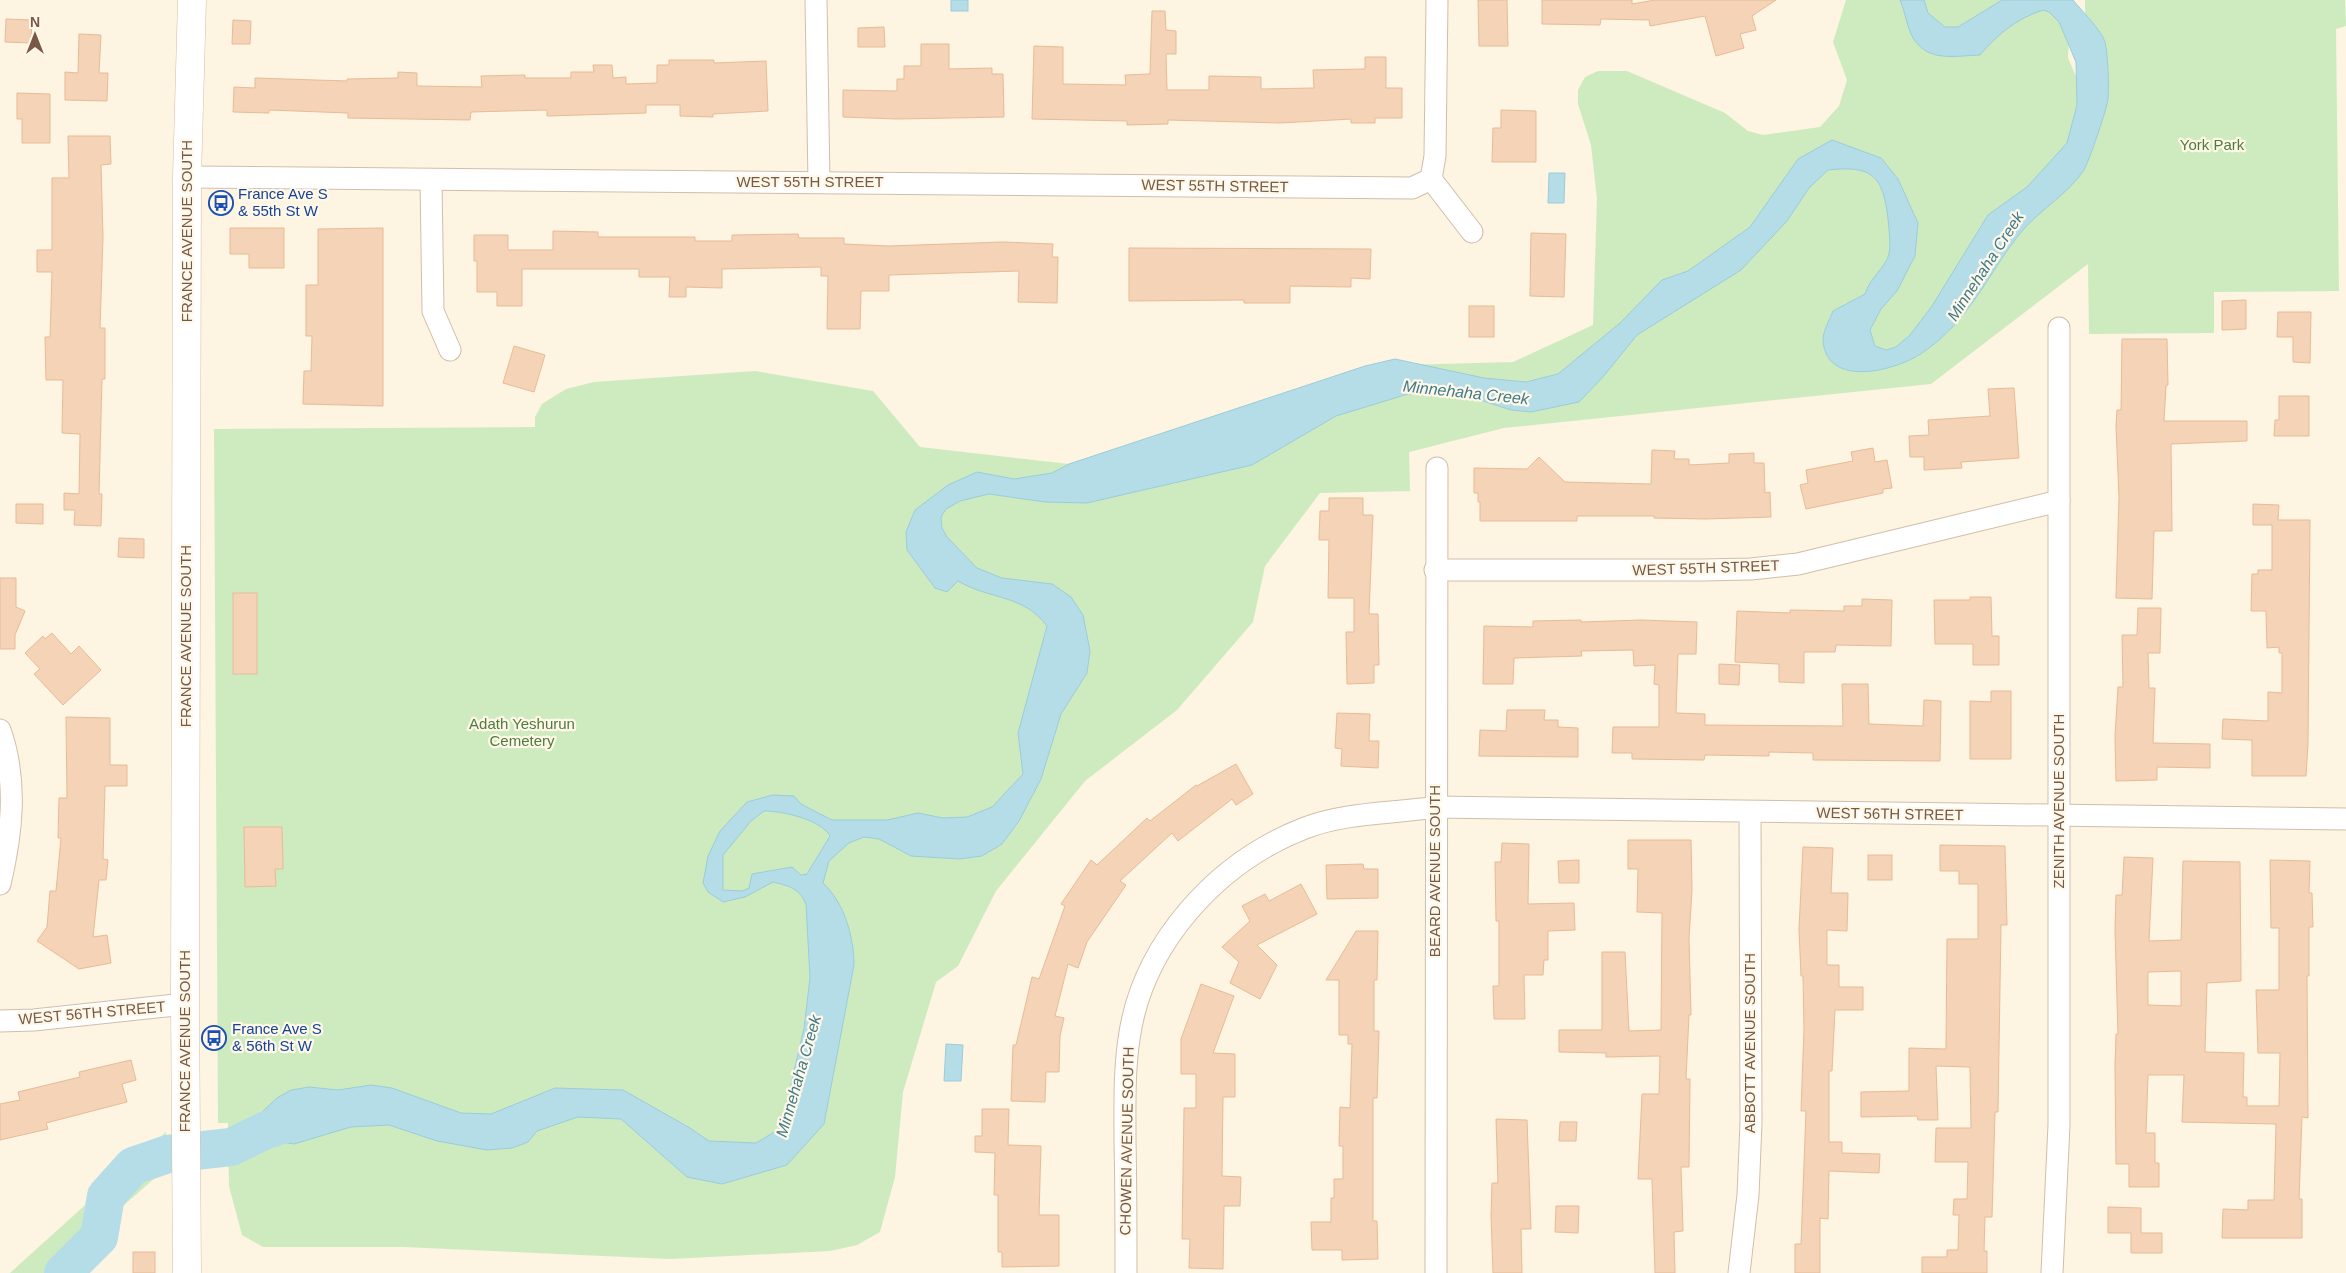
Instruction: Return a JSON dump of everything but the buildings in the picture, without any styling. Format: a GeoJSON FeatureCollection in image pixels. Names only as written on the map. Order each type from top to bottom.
{"type":"FeatureCollection","features":[{"type":"Feature","properties":{"kind":"main road","name":"FRANCE AVENUE SOUTH"},"geometry":{"type":"LineString","coordinates":[[187,1273],[185,1004],[187,177],[192,0]]}},
{"type":"Feature","properties":{"kind":"street"},"geometry":{"type":"LineString","coordinates":[[816,0],[819,182]]}},
{"type":"Feature","properties":{"kind":"street"},"geometry":{"type":"LineString","coordinates":[[1437,0],[1435,156],[1431,179],[1472,232]]}},
{"type":"Feature","properties":{"kind":"street","name":"WEST 55TH STREET"},"geometry":{"type":"LineString","coordinates":[[187,177],[1412,188],[1431,179]]}},
{"type":"Feature","properties":{"kind":"street"},"geometry":{"type":"LineString","coordinates":[[431,180],[433,310],[450,350]]}},
{"type":"Feature","properties":{"kind":"street","name":"ZENITH AVENUE SOUTH"},"geometry":{"type":"LineString","coordinates":[[2052,1273],[2059,1125],[2059,328]]}},
{"type":"Feature","properties":{"kind":"street","name":"BEARD AVENUE SOUTH"},"geometry":{"type":"LineString","coordinates":[[1436,1273],[1435,570],[1437,468]]}},
{"type":"Feature","properties":{"kind":"street","name":"WEST 55TH STREET"},"geometry":{"type":"LineString","coordinates":[[1435,570],[1703,570],[1751,569],[1798,564],[2059,501]]}},
{"type":"Feature","properties":{"kind":"street"},"geometry":{"type":"LineString","coordinates":[[0,730],[12,782],[12,829],[0,884]]}},
{"type":"Feature","properties":{"kind":"street","name":"WEST 56TH STREET"},"geometry":{"type":"LineString","coordinates":[[1435,807],[2346,819]]}},
{"type":"Feature","properties":{"kind":"street","name":"CHOWEN AVENUE SOUTH"},"geometry":{"type":"LineString","coordinates":[[1126,1273],[1125,1085],[1129,1038],[1142,991],[1162,948],[1188,909],[1224,875],[1263,847],[1306,827],[1352,816],[1401,813],[1435,807]]}},
{"type":"Feature","properties":{"kind":"street","name":"ABBOTT AVENUE SOUTH"},"geometry":{"type":"LineString","coordinates":[[1739,1273],[1748,1195],[1751,1123],[1750,812]]}},
{"type":"Feature","properties":{"kind":"street","name":"WEST 56TH STREET"},"geometry":{"type":"LineString","coordinates":[[0,1021],[34,1020],[185,1004]]}},
{"type":"Feature","properties":{"kind":"green space"},"geometry":{"type":"Polygon","coordinates":[[[1846,0],[2071,0],[2068,58],[2086,99],[2085,0],[2345,0],[2346,26],[2336,29],[2339,291],[2214,292],[2214,333],[2089,334],[2088,264],[1931,384],[1504,428],[1409,452],[1410,491],[1320,493],[1265,566],[1253,622],[1177,710],[1085,781],[996,891],[958,966],[936,982],[903,1092],[895,1177],[880,1232],[857,1245],[830,1251],[670,1259],[404,1247],[263,1247],[242,1235],[229,1186],[228,1123],[218,1123],[214,429],[535,427],[535,417],[542,404],[566,389],[594,382],[755,371],[873,391],[920,447],[1069,464],[1365,366],[1513,362],[1593,325],[1597,199],[1591,145],[1578,104],[1578,90],[1585,77],[1598,71],[1627,71],[1725,113],[1748,131],[1763,135],[1820,127],[1839,106],[1847,80],[1833,42],[1846,0]]]}},
{"type":"Feature","properties":{"kind":"green space"},"geometry":{"type":"Polygon","coordinates":[[[166,1132],[165,1169],[47,1273],[10,1273],[166,1132]]]}},
{"type":"Feature","properties":{"kind":"water"},"geometry":{"type":"Polygon","coordinates":[[[951,0],[968,0],[968,11],[951,11],[951,0]]]}},
{"type":"Feature","properties":{"kind":"water"},"geometry":{"type":"Polygon","coordinates":[[[1900,0],[1924,0],[1928,13],[1945,27],[1958,27],[2002,0],[2073,0],[2103,37],[2108,62],[2107,105],[2098,135],[2084,170],[2070,187],[2022,231],[1977,296],[1953,326],[1939,340],[1910,360],[1880,370],[1864,372],[1849,370],[1836,365],[1827,355],[1823,336],[1833,311],[1865,294],[1870,283],[1885,264],[1890,246],[1886,204],[1879,183],[1873,176],[1865,172],[1843,169],[1828,170],[1809,188],[1787,221],[1741,270],[1637,335],[1603,377],[1579,402],[1531,412],[1511,410],[1459,393],[1408,394],[1336,416],[1252,465],[1087,503],[1045,502],[989,494],[960,501],[946,509],[941,517],[942,528],[947,537],[977,568],[1002,578],[1052,584],[1071,597],[1083,615],[1090,651],[1087,673],[1061,714],[1041,779],[1019,821],[1002,844],[982,856],[959,859],[911,856],[879,839],[864,837],[849,843],[829,861],[823,883],[837,900],[842,910],[850,932],[854,965],[824,1124],[787,1165],[722,1184],[687,1177],[621,1119],[578,1117],[537,1131],[528,1142],[512,1148],[487,1150],[437,1141],[389,1125],[351,1127],[294,1144],[265,1139],[254,1127],[263,1111],[277,1098],[291,1090],[309,1087],[338,1090],[371,1085],[392,1088],[461,1113],[491,1114],[555,1088],[623,1090],[709,1141],[756,1143],[781,1128],[804,1028],[810,978],[806,904],[800,894],[793,888],[773,882],[745,897],[723,902],[708,892],[703,883],[708,856],[720,831],[747,802],[773,795],[794,796],[801,804],[832,820],[887,820],[918,813],[943,818],[967,817],[992,807],[1023,774],[1018,733],[1047,626],[1027,608],[958,581],[947,592],[935,588],[907,550],[906,532],[915,510],[948,485],[977,472],[1014,479],[1052,473],[1069,464],[1365,366],[1395,359],[1484,378],[1526,382],[1558,374],[1620,323],[1662,280],[1688,271],[1750,227],[1798,159],[1832,140],[1881,158],[1898,179],[1918,223],[1915,256],[1897,291],[1881,309],[1870,330],[1875,346],[1886,350],[1896,347],[1910,335],[1932,306],[1988,215],[2027,187],[2067,143],[2077,105],[2076,62],[2059,22],[2049,12],[2043,10],[2024,18],[2001,34],[1980,55],[1941,56],[1924,50],[1917,43],[1909,30],[1900,0]],[[764,811],[751,821],[723,855],[723,890],[742,891],[749,888],[752,874],[792,867],[801,875],[807,874],[830,836],[818,825],[800,817],[764,811]]]}},
{"type":"Feature","properties":{"kind":"water"},"geometry":{"type":"Polygon","coordinates":[[[1549,173],[1565,173],[1564,203],[1548,203],[1549,173]]]}},
{"type":"Feature","properties":{"kind":"water"},"geometry":{"type":"Polygon","coordinates":[[[946,1044],[963,1045],[961,1081],[944,1081],[946,1044]]]}},
{"type":"Feature","properties":{"kind":"waterway","name":"Minnehaha Creek"},"geometry":{"type":"LineString","coordinates":[[63,1273],[99,1237],[106,1196],[133,1166],[168,1154],[231,1147],[264,1131],[307,1116]]}},
{"type":"Feature","properties":{"kind":"place","name":"France Ave S & 55th St W"},"geometry":{"type":"Point","coordinates":[221,203]}},
{"type":"Feature","properties":{"kind":"place","name":"France Ave S & 56th St W"},"geometry":{"type":"Point","coordinates":[214,1038]}},
{"type":"Feature","properties":{"kind":"park label","name":"York Park"},"geometry":{"type":"Point","coordinates":[2212,145]}},
{"type":"Feature","properties":{"kind":"park label","name":"Adath Yeshurun Cemetery"},"geometry":{"type":"Point","coordinates":[522,732]}}]}
